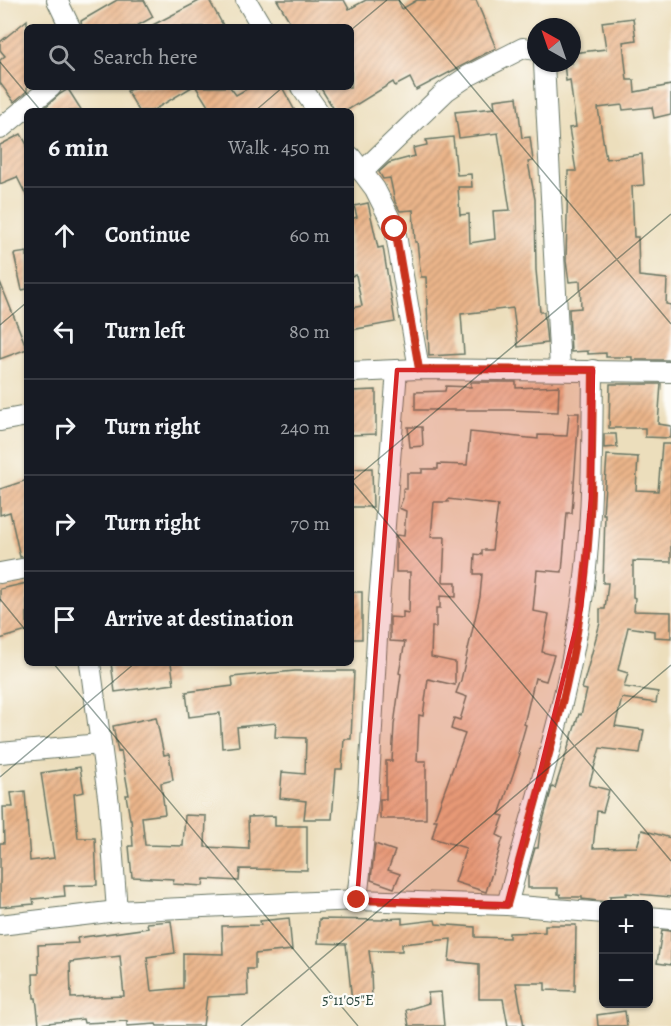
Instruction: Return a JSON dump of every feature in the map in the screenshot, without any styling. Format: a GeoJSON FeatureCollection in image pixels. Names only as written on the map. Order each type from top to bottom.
{"type":"FeatureCollection","features":[{"type":"Feature","properties":{"kind":"street"},"geometry":{"type":"LineString","coordinates":[[57,0],[69,24]]}},
{"type":"Feature","properties":{"kind":"street"},"geometry":{"type":"LineString","coordinates":[[246,0],[260,24]]}},
{"type":"Feature","properties":{"kind":"street"},"geometry":{"type":"LineString","coordinates":[[419,369],[395,229],[380,198],[357,164],[460,81],[523,48],[527,49]]}},
{"type":"Feature","properties":{"kind":"street"},"geometry":{"type":"LineString","coordinates":[[544,72],[560,369]]}},
{"type":"Feature","properties":{"kind":"street"},"geometry":{"type":"LineString","coordinates":[[26,108],[47,90]]}},
{"type":"Feature","properties":{"kind":"street"},"geometry":{"type":"LineString","coordinates":[[304,90],[316,108]]}},
{"type":"Feature","properties":{"kind":"street"},"geometry":{"type":"LineString","coordinates":[[0,129],[24,109]]}},
{"type":"Feature","properties":{"kind":"street"},"geometry":{"type":"LineString","coordinates":[[354,372],[419,369],[560,369],[671,372]]}},
{"type":"Feature","properties":{"kind":"street"},"geometry":{"type":"LineString","coordinates":[[357,900],[368,799],[379,602],[397,370]]}},
{"type":"Feature","properties":{"kind":"street"},"geometry":{"type":"LineString","coordinates":[[507,905],[567,677],[581,607],[591,499],[593,370]]}},
{"type":"Feature","properties":{"kind":"street"},"geometry":{"type":"LineString","coordinates":[[0,421],[24,417]]}},
{"type":"Feature","properties":{"kind":"street"},"geometry":{"type":"LineString","coordinates":[[0,573],[24,569]]}},
{"type":"Feature","properties":{"kind":"street"},"geometry":{"type":"LineString","coordinates":[[90,666],[109,804],[117,911]]}},
{"type":"Feature","properties":{"kind":"street"},"geometry":{"type":"LineString","coordinates":[[0,753],[101,744]]}},
{"type":"Feature","properties":{"kind":"street"},"geometry":{"type":"LineString","coordinates":[[0,925],[117,911],[357,900],[507,905],[599,913]]}},
{"type":"Feature","properties":{"kind":"street"},"geometry":{"type":"LineString","coordinates":[[653,917],[671,919]]}},
{"type":"Feature","properties":{"kind":"highlighted area"},"geometry":{"type":"Polygon","coordinates":[[[397,370],[593,370],[591,499],[581,607],[507,905],[357,900],[397,370]]]}},
{"type":"Feature","properties":{"kind":"building"},"geometry":{"type":"Polygon","coordinates":[[[117,0],[144,0],[153,17],[140,24],[82,24],[81,21],[117,0]]]}},
{"type":"Feature","properties":{"kind":"building"},"geometry":{"type":"Polygon","coordinates":[[[201,0],[209,0],[222,24],[155,24],[201,0]]]}},
{"type":"Feature","properties":{"kind":"building"},"geometry":{"type":"Polygon","coordinates":[[[277,0],[344,0],[349,9],[366,0],[398,0],[402,9],[417,0],[476,0],[496,48],[416,90],[410,78],[395,86],[393,82],[351,108],[333,108],[322,90],[354,90],[354,24],[291,24],[277,0]]]}},
{"type":"Feature","properties":{"kind":"building"},"geometry":{"type":"Polygon","coordinates":[[[633,18],[636,40],[623,42],[627,80],[634,80],[635,92],[671,85],[671,114],[654,118],[652,107],[623,110],[622,105],[598,108],[606,159],[642,154],[644,185],[632,186],[634,237],[638,237],[639,276],[667,279],[666,304],[671,305],[671,360],[632,360],[632,357],[606,357],[606,353],[571,352],[569,309],[581,308],[580,281],[569,282],[566,261],[568,171],[576,171],[569,128],[576,127],[570,80],[566,81],[565,72],[581,72],[581,52],[606,49],[602,22],[633,18]]]}},
{"type":"Feature","properties":{"kind":"building"},"geometry":{"type":"Polygon","coordinates":[[[27,20],[27,24],[24,24],[24,90],[27,91],[14,102],[0,83],[0,60],[5,56],[0,50],[0,42],[27,20]]]}},
{"type":"Feature","properties":{"kind":"building"},"geometry":{"type":"Polygon","coordinates":[[[69,90],[80,108],[44,108],[60,94],[69,90]]]}},
{"type":"Feature","properties":{"kind":"building"},"geometry":{"type":"Polygon","coordinates":[[[187,90],[157,108],[137,108],[127,91],[187,90]]]}},
{"type":"Feature","properties":{"kind":"building"},"geometry":{"type":"Polygon","coordinates":[[[198,90],[232,90],[236,95],[245,90],[284,90],[293,108],[209,108],[198,90]]]}},
{"type":"Feature","properties":{"kind":"building"},"geometry":{"type":"Polygon","coordinates":[[[517,97],[522,138],[530,137],[533,161],[528,162],[535,199],[536,270],[540,312],[544,312],[547,343],[518,347],[513,308],[461,314],[464,354],[429,356],[426,277],[421,277],[417,242],[415,242],[413,210],[400,211],[395,202],[390,178],[383,179],[379,172],[389,163],[415,156],[413,148],[427,145],[426,140],[453,137],[457,175],[471,174],[472,187],[458,187],[460,215],[469,214],[470,243],[495,239],[493,211],[510,210],[498,133],[459,138],[455,112],[495,108],[494,100],[517,97]]]}},
{"type":"Feature","properties":{"kind":"building"},"geometry":{"type":"Polygon","coordinates":[[[21,134],[24,140],[24,191],[17,177],[0,184],[0,145],[21,134]]]}},
{"type":"Feature","properties":{"kind":"building"},"geometry":{"type":"Polygon","coordinates":[[[368,203],[378,248],[383,247],[395,322],[354,329],[354,307],[362,306],[356,275],[354,275],[354,218],[357,217],[354,206],[368,203]]]}},
{"type":"Feature","properties":{"kind":"building"},"geometry":{"type":"Polygon","coordinates":[[[24,252],[24,290],[22,290],[14,254],[24,252]]]}},
{"type":"Feature","properties":{"kind":"building"},"geometry":{"type":"Polygon","coordinates":[[[0,282],[24,342],[24,350],[0,359],[0,282]]]}},
{"type":"Feature","properties":{"kind":"building"},"geometry":{"type":"Polygon","coordinates":[[[471,382],[516,382],[516,388],[559,386],[558,412],[415,410],[415,392],[445,391],[446,386],[471,387],[471,382]]]}},
{"type":"Feature","properties":{"kind":"building"},"geometry":{"type":"Polygon","coordinates":[[[610,384],[661,384],[658,424],[671,426],[671,438],[645,437],[645,428],[609,428],[610,384]]]}},
{"type":"Feature","properties":{"kind":"building"},"geometry":{"type":"Polygon","coordinates":[[[376,390],[376,434],[354,435],[354,391],[376,390]]]}},
{"type":"Feature","properties":{"kind":"building"},"geometry":{"type":"Polygon","coordinates":[[[569,413],[579,413],[572,513],[567,513],[562,572],[537,570],[533,611],[549,614],[542,652],[554,655],[546,681],[535,678],[518,753],[520,754],[499,815],[504,816],[497,835],[503,838],[486,892],[455,882],[466,848],[432,838],[437,820],[434,820],[465,734],[451,729],[454,718],[460,720],[467,697],[456,693],[480,597],[482,574],[474,574],[475,554],[482,555],[482,550],[492,550],[498,505],[448,499],[448,502],[434,502],[431,537],[445,537],[443,582],[456,582],[456,597],[440,596],[440,608],[436,608],[436,627],[432,627],[431,657],[455,662],[455,685],[428,679],[423,716],[419,715],[417,761],[426,761],[426,819],[380,819],[380,799],[386,799],[386,761],[392,761],[401,674],[399,673],[405,642],[390,641],[390,617],[403,618],[403,612],[409,613],[410,572],[396,572],[396,535],[404,536],[406,511],[399,508],[403,498],[403,489],[407,489],[407,473],[422,473],[422,469],[438,469],[438,464],[467,465],[470,432],[538,439],[538,435],[567,436],[569,413]]]}},
{"type":"Feature","properties":{"kind":"building"},"geometry":{"type":"Polygon","coordinates":[[[408,427],[422,427],[423,446],[410,447],[408,427]]]}},
{"type":"Feature","properties":{"kind":"building"},"geometry":{"type":"Polygon","coordinates":[[[604,434],[616,434],[617,447],[604,448],[604,434]]]}},
{"type":"Feature","properties":{"kind":"building"},"geometry":{"type":"Polygon","coordinates":[[[662,444],[671,444],[671,562],[633,561],[633,597],[635,598],[634,611],[671,612],[671,638],[654,637],[654,631],[628,627],[618,670],[628,673],[624,687],[658,692],[656,703],[622,698],[615,726],[644,730],[640,753],[600,748],[589,785],[609,790],[603,812],[597,811],[593,848],[637,847],[642,830],[671,838],[671,897],[626,893],[626,895],[610,896],[610,900],[599,901],[582,899],[582,897],[561,897],[558,894],[558,888],[528,888],[528,872],[535,848],[538,848],[552,787],[555,788],[579,714],[581,715],[587,690],[582,689],[600,623],[600,609],[605,609],[608,583],[603,583],[605,514],[603,514],[607,455],[638,457],[636,490],[658,491],[662,444]]]}},
{"type":"Feature","properties":{"kind":"building"},"geometry":{"type":"Polygon","coordinates":[[[372,468],[373,507],[354,507],[354,469],[372,468]]]}},
{"type":"Feature","properties":{"kind":"building"},"geometry":{"type":"Polygon","coordinates":[[[24,481],[24,556],[20,557],[10,512],[0,515],[0,489],[24,481]]]}},
{"type":"Feature","properties":{"kind":"building"},"geometry":{"type":"Polygon","coordinates":[[[24,584],[24,632],[0,639],[0,589],[24,584]]]}},
{"type":"Feature","properties":{"kind":"building"},"geometry":{"type":"Polygon","coordinates":[[[354,592],[362,592],[362,639],[354,639],[354,592]]]}},
{"type":"Feature","properties":{"kind":"building"},"geometry":{"type":"Polygon","coordinates":[[[111,666],[171,666],[174,684],[115,692],[111,666]]]}},
{"type":"Feature","properties":{"kind":"building"},"geometry":{"type":"Polygon","coordinates":[[[295,671],[354,671],[351,739],[344,739],[342,769],[336,769],[332,819],[304,819],[306,801],[280,798],[282,772],[305,774],[306,738],[275,737],[276,723],[237,727],[239,746],[222,748],[220,713],[189,717],[186,692],[233,686],[232,677],[295,671]]]}},
{"type":"Feature","properties":{"kind":"building"},"geometry":{"type":"Polygon","coordinates":[[[156,717],[164,755],[169,754],[173,780],[161,783],[165,814],[142,817],[145,845],[183,846],[185,815],[206,816],[205,847],[249,849],[248,817],[275,816],[275,826],[307,826],[307,870],[240,869],[239,881],[204,879],[203,886],[173,884],[174,879],[132,877],[129,846],[133,846],[126,795],[129,795],[121,751],[118,752],[113,726],[156,717]]]}},
{"type":"Feature","properties":{"kind":"building"},"geometry":{"type":"Polygon","coordinates":[[[80,767],[84,792],[74,794],[78,838],[95,838],[97,885],[64,886],[65,896],[33,899],[34,904],[0,907],[0,843],[4,843],[3,807],[13,807],[11,793],[25,791],[30,861],[54,858],[41,773],[80,767]]]}},
{"type":"Feature","properties":{"kind":"building"},"geometry":{"type":"Polygon","coordinates":[[[375,844],[395,851],[388,870],[400,874],[394,888],[371,880],[375,844]]]}},
{"type":"Feature","properties":{"kind":"building"},"geometry":{"type":"Polygon","coordinates":[[[289,918],[292,950],[255,954],[255,969],[247,969],[248,995],[207,997],[203,1026],[157,1026],[156,1024],[127,1026],[127,1021],[84,1023],[83,1019],[39,1024],[36,998],[34,998],[33,974],[39,974],[38,945],[78,943],[77,938],[148,928],[147,923],[171,921],[175,953],[147,957],[151,991],[183,988],[183,953],[223,954],[222,926],[261,925],[260,921],[289,918]],[[120,956],[70,962],[71,998],[124,996],[120,956]]]}},
{"type":"Feature","properties":{"kind":"building"},"geometry":{"type":"Polygon","coordinates":[[[402,918],[402,924],[435,920],[436,924],[475,927],[475,937],[509,938],[509,933],[545,932],[545,925],[576,925],[575,991],[545,990],[545,983],[516,983],[524,1026],[508,1026],[503,999],[479,999],[479,964],[449,961],[451,939],[402,944],[402,951],[369,951],[372,1000],[352,1002],[346,944],[318,943],[319,919],[402,918]]]}},
{"type":"Feature","properties":{"kind":"building"},"geometry":{"type":"Polygon","coordinates":[[[662,930],[671,931],[671,965],[657,963],[662,930]]]}},
{"type":"Feature","properties":{"kind":"building"},"geometry":{"type":"Polygon","coordinates":[[[441,992],[444,1026],[409,1026],[406,1010],[429,1003],[428,993],[441,992]]]}},
{"type":"Feature","properties":{"kind":"building"},"geometry":{"type":"Polygon","coordinates":[[[625,1011],[627,1026],[598,1026],[597,1015],[625,1011]]]}},
{"type":"Feature","properties":{"kind":"route"},"geometry":{"type":"LineString","coordinates":[[357,900],[507,905],[567,677],[581,607],[591,499],[593,370],[419,369],[395,229]]}}]}
